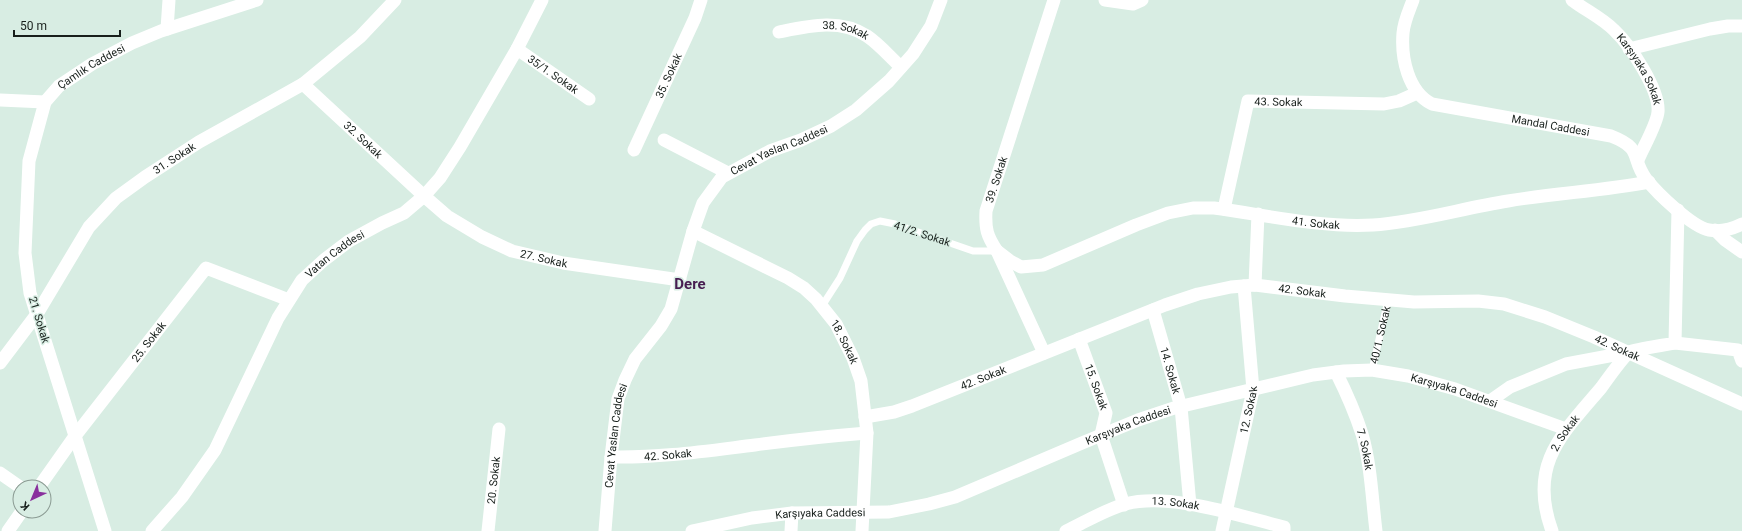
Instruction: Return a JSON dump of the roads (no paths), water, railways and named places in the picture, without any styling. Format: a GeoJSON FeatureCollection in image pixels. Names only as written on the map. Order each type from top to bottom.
{"type":"FeatureCollection","features":[{"type":"Feature","properties":{"kind":"street"},"geometry":{"type":"LineString","coordinates":[[167,29],[169,0]]}},
{"type":"Feature","properties":{"kind":"street","name":"Çamlık Caddesi"},"geometry":{"type":"LineString","coordinates":[[45,102],[59,86],[92,64],[132,43],[167,29],[257,0]]}},
{"type":"Feature","properties":{"kind":"street","name":"31. Sokak"},"geometry":{"type":"LineString","coordinates":[[0,363],[37,314],[89,227],[116,198],[199,142],[303,84],[360,37],[394,0]]}},
{"type":"Feature","properties":{"kind":"street","name":"Vatan Caddesi"},"geometry":{"type":"LineString","coordinates":[[152,531],[182,497],[215,450],[278,318],[302,280],[324,260],[349,241],[404,213],[424,196],[440,178],[460,147],[517,49],[542,0]]}},
{"type":"Feature","properties":{"kind":"street","name":"35. Sokak"},"geometry":{"type":"LineString","coordinates":[[634,150],[695,18],[701,0]]}},
{"type":"Feature","properties":{"kind":"street","name":"Cevat Yaslan Caddesi"},"geometry":{"type":"LineString","coordinates":[[605,531],[611,457],[618,399],[635,359],[661,326],[671,309],[693,230],[703,203],[722,177],[728,173],[770,151],[801,140],[831,126],[856,110],[889,81],[913,54],[931,26],[941,0]]}},
{"type":"Feature","properties":{"kind":"street","name":"39. Sokak"},"geometry":{"type":"LineString","coordinates":[[1044,353],[998,251],[990,240],[985,226],[986,211],[1054,0]]}},
{"type":"Feature","properties":{"kind":"street"},"geometry":{"type":"LineString","coordinates":[[1105,0],[1137,2]]}},
{"type":"Feature","properties":{"kind":"street"},"geometry":{"type":"LineString","coordinates":[[1414,0],[1406,19],[1403,33],[1407,68],[1411,82],[1417,93]]}},
{"type":"Feature","properties":{"kind":"street","name":"Karşıyaka Sokak"},"geometry":{"type":"LineString","coordinates":[[1572,0],[1614,30],[1629,49],[1652,86],[1658,103],[1658,114],[1638,160]]}},
{"type":"Feature","properties":{"kind":"street","name":"38. Sokak"},"geometry":{"type":"LineString","coordinates":[[779,32],[818,24],[840,25],[867,36],[902,67]]}},
{"type":"Feature","properties":{"kind":"street"},"geometry":{"type":"LineString","coordinates":[[1629,49],[1710,29],[1728,26],[1742,26]]}},
{"type":"Feature","properties":{"kind":"street","name":"35/1. Sokak"},"geometry":{"type":"LineString","coordinates":[[517,49],[589,98]]}},
{"type":"Feature","properties":{"kind":"street","name":"32. Sokak"},"geometry":{"type":"LineString","coordinates":[[303,84],[424,196]]}},
{"type":"Feature","properties":{"kind":"street","name":"Mandal Caddesi"},"geometry":{"type":"LineString","coordinates":[[1417,93],[1432,104],[1611,136],[1629,145],[1635,152],[1640,169],[1649,182],[1678,210],[1696,224],[1709,230],[1734,228],[1742,224]]}},
{"type":"Feature","properties":{"kind":"street","name":"43. Sokak"},"geometry":{"type":"LineString","coordinates":[[1224,209],[1248,101],[1384,104],[1399,101],[1417,93]]}},
{"type":"Feature","properties":{"kind":"street"},"geometry":{"type":"LineString","coordinates":[[0,100],[45,102]]}},
{"type":"Feature","properties":{"kind":"street","name":"21. Sokak"},"geometry":{"type":"LineString","coordinates":[[45,102],[29,161],[25,253],[30,293],[106,531]]}},
{"type":"Feature","properties":{"kind":"street"},"geometry":{"type":"LineString","coordinates":[[664,140],[728,173]]}},
{"type":"Feature","properties":{"kind":"street","name":"41. Sokak"},"geometry":{"type":"LineString","coordinates":[[998,251],[1010,261],[1021,267],[1043,266],[1136,225],[1168,213],[1193,208],[1224,209],[1341,225],[1374,225],[1507,201],[1578,191],[1617,188],[1649,182]]}},
{"type":"Feature","properties":{"kind":"street","name":"27. Sokak"},"geometry":{"type":"LineString","coordinates":[[424,196],[447,216],[482,238],[512,251],[563,263],[680,280]]}},
{"type":"Feature","properties":{"kind":"street"},"geometry":{"type":"LineString","coordinates":[[1675,343],[1678,210]]}},
{"type":"Feature","properties":{"kind":"street","name":"12. Sokak"},"geometry":{"type":"LineString","coordinates":[[1222,531],[1253,390],[1249,286],[1258,214]]}},
{"type":"Feature","properties":{"kind":"street","name":"18. Sokak"},"geometry":{"type":"LineString","coordinates":[[693,230],[788,278],[808,292],[822,306],[836,324],[853,358],[861,381],[868,433],[862,531]]}},
{"type":"Feature","properties":{"kind":"street"},"geometry":{"type":"LineString","coordinates":[[1715,230],[1725,240],[1742,252]]}},
{"type":"Feature","properties":{"kind":"street","name":"25. Sokak"},"geometry":{"type":"LineString","coordinates":[[45,479],[75,436],[206,268],[289,300]]}},
{"type":"Feature","properties":{"kind":"street","name":"42. Sokak"},"geometry":{"type":"LineString","coordinates":[[865,417],[912,406],[1153,310],[1198,294],[1232,287],[1249,286],[1414,302],[1478,301],[1504,304],[1545,317],[1630,352],[1742,404]]}},
{"type":"Feature","properties":{"kind":"street","name":"14. Sokak"},"geometry":{"type":"LineString","coordinates":[[1153,310],[1181,406],[1190,505]]}},
{"type":"Feature","properties":{"kind":"street","name":"15. Sokak"},"geometry":{"type":"LineString","coordinates":[[1080,339],[1106,413],[1101,435]]}},
{"type":"Feature","properties":{"kind":"street"},"geometry":{"type":"LineString","coordinates":[[1490,402],[1510,387],[1535,375],[1566,364],[1675,343],[1738,350],[1742,362]]}},
{"type":"Feature","properties":{"kind":"street","name":"2. Sokak"},"geometry":{"type":"LineString","coordinates":[[1552,531],[1545,506],[1543,485],[1547,466],[1554,449],[1566,429],[1630,352]]}},
{"type":"Feature","properties":{"kind":"street","name":"Karşıyaka Caddesi"},"geometry":{"type":"LineString","coordinates":[[692,531],[752,518],[792,514],[889,512],[955,497],[1138,420],[1181,406],[1314,375],[1336,372],[1372,370],[1408,376],[1455,389],[1566,429]]}},
{"type":"Feature","properties":{"kind":"street","name":"7. Sokak"},"geometry":{"type":"LineString","coordinates":[[1336,372],[1351,403],[1362,436],[1370,481],[1376,531]]}},
{"type":"Feature","properties":{"kind":"street","name":"20. Sokak"},"geometry":{"type":"LineString","coordinates":[[488,531],[499,429]]}},
{"type":"Feature","properties":{"kind":"street","name":"42. Sokak"},"geometry":{"type":"LineString","coordinates":[[611,457],[644,457],[700,453],[806,438],[868,433]]}},
{"type":"Feature","properties":{"kind":"street"},"geometry":{"type":"LineString","coordinates":[[1101,435],[1124,504]]}},
{"type":"Feature","properties":{"kind":"street"},"geometry":{"type":"LineString","coordinates":[[0,473],[12,481]]}},
{"type":"Feature","properties":{"kind":"street","name":"13. Sokak"},"geometry":{"type":"LineString","coordinates":[[1066,531],[1089,526],[1124,504],[1159,500],[1226,512],[1284,527],[1284,531]]}},
{"type":"Feature","properties":{"kind":"street"},"geometry":{"type":"LineString","coordinates":[[791,531],[792,514]]}},
{"type":"Feature","properties":{"kind":"street"},"geometry":{"type":"LineString","coordinates":[[8,531],[16,519]]}},
{"type":"Feature","properties":{"kind":"lane","name":"41/2. Sokak"},"geometry":{"type":"LineString","coordinates":[[822,306],[840,278],[857,241],[871,224],[880,222],[895,224],[973,251],[998,251]]}},
{"type":"Feature","properties":{"kind":"lane","name":"40/1. Sokak"},"geometry":{"type":"LineString","coordinates":[[1372,370],[1388,300]]}},
{"type":"Feature","properties":{"kind":"district","name":"Dere"},"geometry":{"type":"Point","coordinates":[690,284]}}]}
